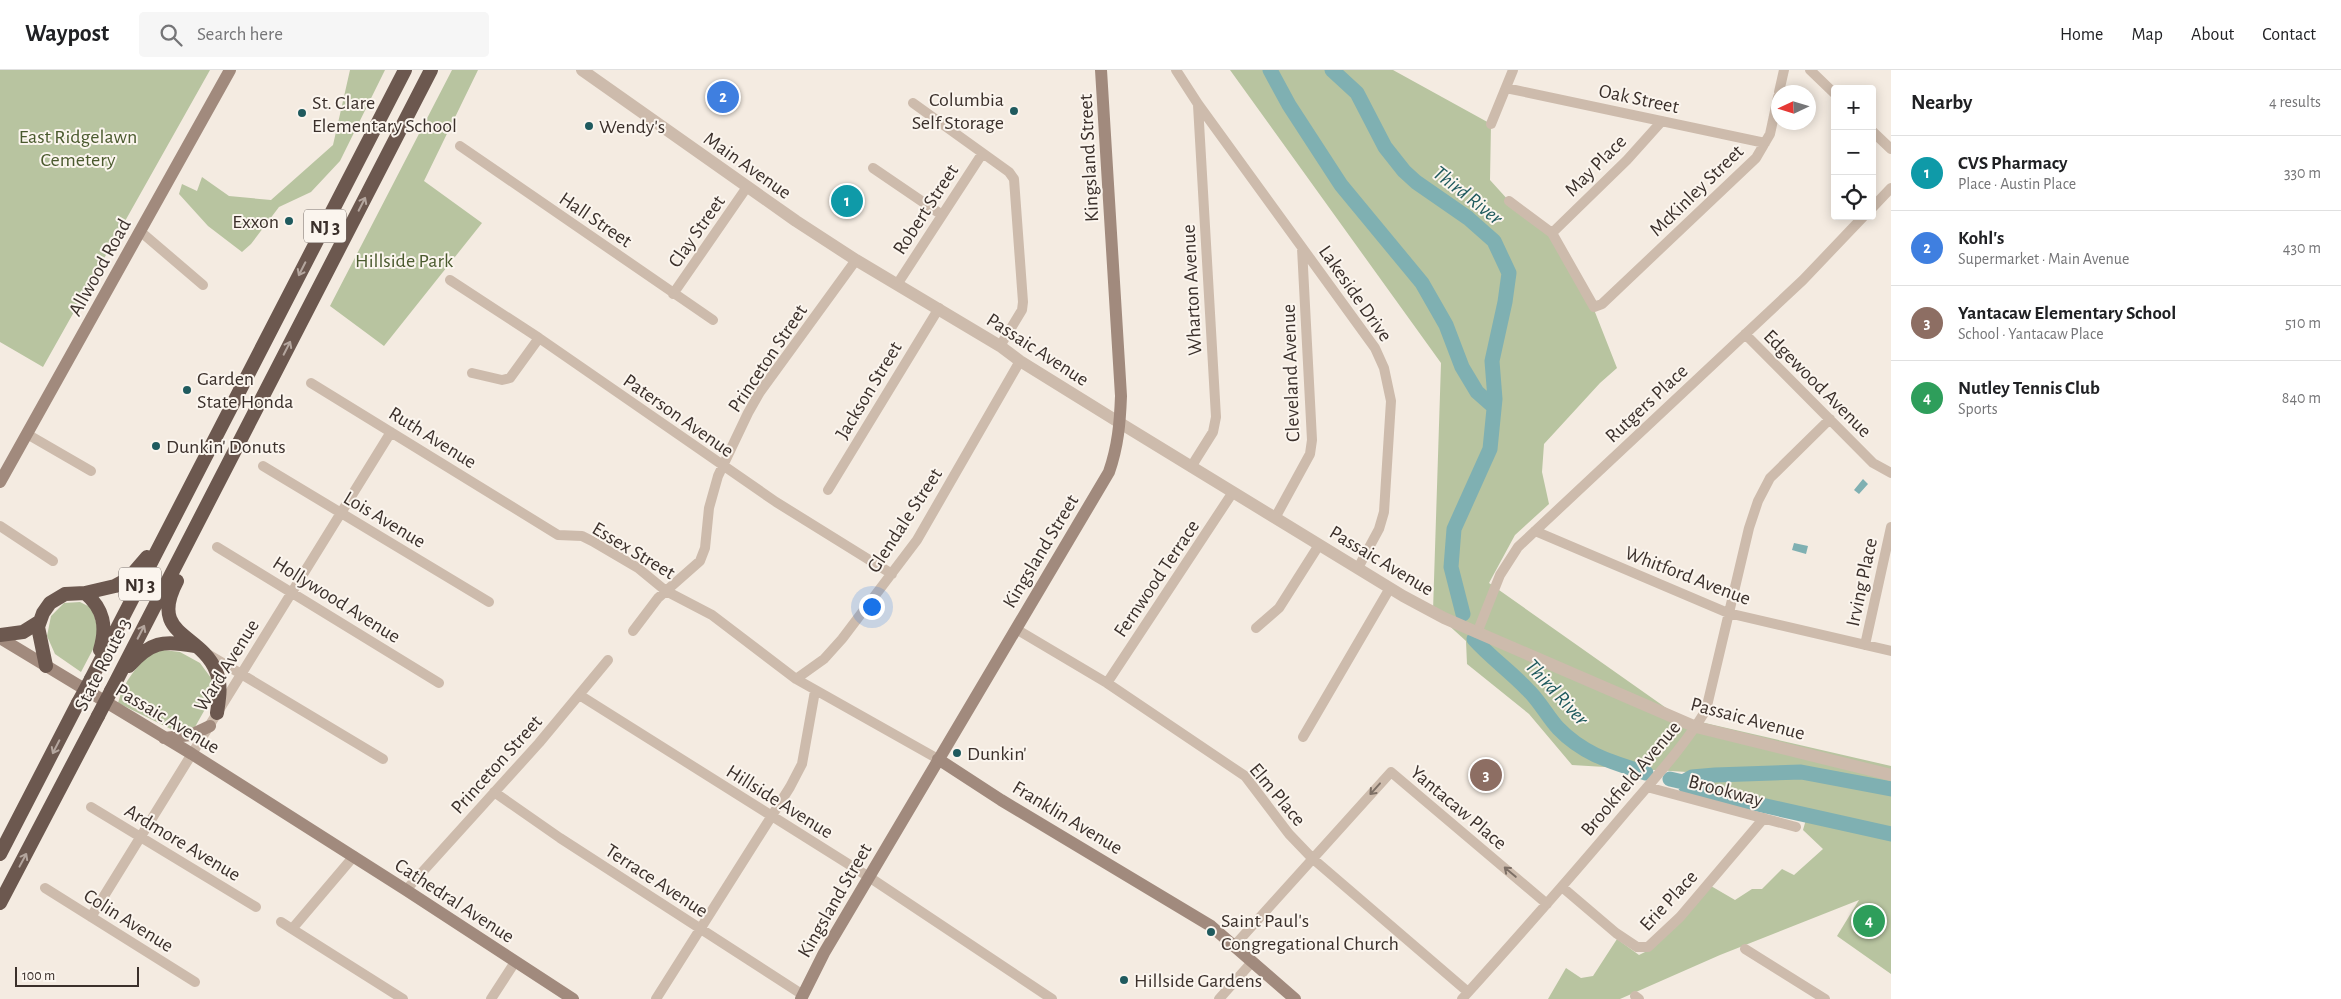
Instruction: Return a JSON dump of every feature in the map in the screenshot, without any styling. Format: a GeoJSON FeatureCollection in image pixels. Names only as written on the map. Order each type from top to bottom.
{"type":"FeatureCollection","features":[{"type":"Feature","properties":{"kind":"highway","name":"State Route 3"},"geometry":{"type":"LineString","coordinates":[[0,854],[405,70]]}},
{"type":"Feature","properties":{"kind":"highway","name":"State Route 3"},"geometry":{"type":"LineString","coordinates":[[0,903],[431,70]]}},
{"type":"Feature","properties":{"kind":"highway"},"geometry":{"type":"LineString","coordinates":[[218,714],[220,690],[218,676],[210,661],[174,626],[169,616],[168,606],[171,593],[198,538],[222,475]]}},
{"type":"Feature","properties":{"kind":"highway"},"geometry":{"type":"LineString","coordinates":[[42,664],[38,633],[39,622],[43,613],[57,597],[75,592],[85,593],[109,588],[128,579],[166,533]]}},
{"type":"Feature","properties":{"kind":"highway"},"geometry":{"type":"LineString","coordinates":[[85,593],[100,610],[104,628],[91,679]]}},
{"type":"Feature","properties":{"kind":"highway"},"geometry":{"type":"LineString","coordinates":[[0,637],[23,632],[39,622]]}},
{"type":"Feature","properties":{"kind":"highway"},"geometry":{"type":"LineString","coordinates":[[111,691],[129,666],[151,646],[175,642],[195,646]]}},
{"type":"Feature","properties":{"kind":"main road","name":"Allwood Road"},"geometry":{"type":"LineString","coordinates":[[0,482],[230,70]]}},
{"type":"Feature","properties":{"kind":"main road","name":"Kingsland Street"},"geometry":{"type":"LineString","coordinates":[[801,998],[824,953],[1109,472],[1119,438],[1120,386],[1101,70]]}},
{"type":"Feature","properties":{"kind":"main road","name":"Passaic Avenue"},"geometry":{"type":"LineString","coordinates":[[0,637],[316,832]]}},
{"type":"Feature","properties":{"kind":"main road"},"geometry":{"type":"LineString","coordinates":[[164,738],[191,735],[210,726]]}},
{"type":"Feature","properties":{"kind":"main road","name":"Franklin Avenue"},"geometry":{"type":"LineString","coordinates":[[938,759],[1001,800],[1211,926],[1295,999]]}},
{"type":"Feature","properties":{"kind":"main road","name":"Cathedral Avenue"},"geometry":{"type":"LineString","coordinates":[[316,832],[573,999]]}},
{"type":"Feature","properties":{"kind":"street","name":"Main Avenue"},"geometry":{"type":"LineString","coordinates":[[582,70],[747,187],[856,260],[898,283]]}},
{"type":"Feature","properties":{"kind":"street","name":"Lakeside Drive"},"geometry":{"type":"LineString","coordinates":[[1176,70],[1198,104],[1375,348],[1384,368],[1389,386],[1390,401],[1384,512],[1379,530],[1358,568]]}},
{"type":"Feature","properties":{"kind":"street"},"geometry":{"type":"LineString","coordinates":[[1491,124],[1513,70]]}},
{"type":"Feature","properties":{"kind":"street"},"geometry":{"type":"LineString","coordinates":[[1781,85],[1784,70]]}},
{"type":"Feature","properties":{"kind":"street"},"geometry":{"type":"LineString","coordinates":[[1810,70],[1831,90]]}},
{"type":"Feature","properties":{"kind":"street","name":"Oak Street"},"geometry":{"type":"LineString","coordinates":[[1506,88],[1765,143]]}},
{"type":"Feature","properties":{"kind":"street"},"geometry":{"type":"LineString","coordinates":[[913,104],[1008,172],[1016,186],[1023,302],[1022,310],[1000,346]]}},
{"type":"Feature","properties":{"kind":"street","name":"Wharton Avenue"},"geometry":{"type":"LineString","coordinates":[[1191,467],[1213,432],[1216,417],[1198,104]]}},
{"type":"Feature","properties":{"kind":"street","name":"May Place"},"geometry":{"type":"LineString","coordinates":[[1552,233],[1627,160],[1662,121]]}},
{"type":"Feature","properties":{"kind":"street","name":"McKinley Street"},"geometry":{"type":"LineString","coordinates":[[1552,233],[1594,306],[1602,304],[1756,158],[1771,129]]}},
{"type":"Feature","properties":{"kind":"street"},"geometry":{"type":"LineString","coordinates":[[1876,135],[1891,149]]}},
{"type":"Feature","properties":{"kind":"street","name":"Hall Street"},"geometry":{"type":"LineString","coordinates":[[460,146],[713,320]]}},
{"type":"Feature","properties":{"kind":"street","name":"Robert Street"},"geometry":{"type":"LineString","coordinates":[[898,283],[982,154]]}},
{"type":"Feature","properties":{"kind":"street"},"geometry":{"type":"LineString","coordinates":[[873,168],[942,215]]}},
{"type":"Feature","properties":{"kind":"street","name":"Clay Street"},"geometry":{"type":"LineString","coordinates":[[673,294],[747,187]]}},
{"type":"Feature","properties":{"kind":"street"},"geometry":{"type":"LineString","coordinates":[[1876,204],[1891,188]]}},
{"type":"Feature","properties":{"kind":"street"},"geometry":{"type":"LineString","coordinates":[[1509,200],[1552,233]]}},
{"type":"Feature","properties":{"kind":"street","name":"Rutgers Place"},"geometry":{"type":"LineString","coordinates":[[1477,633],[1507,562],[1518,547],[1803,280],[1860,220]]}},
{"type":"Feature","properties":{"kind":"street"},"geometry":{"type":"LineString","coordinates":[[141,232],[203,285]]}},
{"type":"Feature","properties":{"kind":"street","name":"Cleveland Avenue"},"geometry":{"type":"LineString","coordinates":[[1275,518],[1310,454],[1312,440],[1302,247]]}},
{"type":"Feature","properties":{"kind":"street","name":"Princeton Street"},"geometry":{"type":"LineString","coordinates":[[633,631],[666,591],[700,562],[706,542],[708,508],[722,466],[748,413],[760,392],[856,260]]}},
{"type":"Feature","properties":{"kind":"street","name":"Paterson Avenue"},"geometry":{"type":"LineString","coordinates":[[450,280],[539,338],[776,502],[892,574]]}},
{"type":"Feature","properties":{"kind":"street","name":"Passaic Avenue"},"geometry":{"type":"LineString","coordinates":[[898,283],[1191,467],[1390,588],[1444,618],[1696,727],[1891,775]]}},
{"type":"Feature","properties":{"kind":"street","name":"Jackson Street"},"geometry":{"type":"LineString","coordinates":[[828,490],[939,308]]}},
{"type":"Feature","properties":{"kind":"street","name":"Edgewood Avenue"},"geometry":{"type":"LineString","coordinates":[[1745,334],[1873,463],[1891,473]]}},
{"type":"Feature","properties":{"kind":"street"},"geometry":{"type":"LineString","coordinates":[[472,373],[502,380],[510,378],[539,338]]}},
{"type":"Feature","properties":{"kind":"street","name":"Glendale Street"},"geometry":{"type":"LineString","coordinates":[[796,679],[824,659],[917,540],[1020,361]]}},
{"type":"Feature","properties":{"kind":"street","name":"Ruth Avenue"},"geometry":{"type":"LineString","coordinates":[[310,383],[537,522]]}},
{"type":"Feature","properties":{"kind":"street","name":"Brookfield Avenue"},"geometry":{"type":"LineString","coordinates":[[1465,995],[1562,887],[1677,753],[1696,727],[1706,710],[1749,528],[1762,493],[1770,478],[1830,419]]}},
{"type":"Feature","properties":{"kind":"street","name":"Ward Avenue"},"geometry":{"type":"LineString","coordinates":[[91,917],[391,432]]}},
{"type":"Feature","properties":{"kind":"street"},"geometry":{"type":"LineString","coordinates":[[27,434],[92,471]]}},
{"type":"Feature","properties":{"kind":"street","name":"Lois Avenue"},"geometry":{"type":"LineString","coordinates":[[263,466],[489,602]]}},
{"type":"Feature","properties":{"kind":"street","name":"Fernwood Terrace"},"geometry":{"type":"LineString","coordinates":[[1107,684],[1233,492]]}},
{"type":"Feature","properties":{"kind":"street","name":"Essex Street"},"geometry":{"type":"LineString","coordinates":[[537,522],[558,535],[582,536],[592,541],[638,568],[666,591],[712,615]]}},
{"type":"Feature","properties":{"kind":"street"},"geometry":{"type":"LineString","coordinates":[[0,526],[53,561]]}},
{"type":"Feature","properties":{"kind":"street","name":"Irving Place"},"geometry":{"type":"LineString","coordinates":[[1865,645],[1891,527]]}},
{"type":"Feature","properties":{"kind":"street","name":"Whitford Avenue"},"geometry":{"type":"LineString","coordinates":[[1535,531],[1728,613],[1891,652]]}},
{"type":"Feature","properties":{"kind":"street"},"geometry":{"type":"LineString","coordinates":[[1256,628],[1279,608],[1319,545]]}},
{"type":"Feature","properties":{"kind":"street","name":"Hollywood Avenue"},"geometry":{"type":"LineString","coordinates":[[217,547],[439,683]]}},
{"type":"Feature","properties":{"kind":"street"},"geometry":{"type":"LineString","coordinates":[[1303,738],[1390,588]]}},
{"type":"Feature","properties":{"kind":"street","name":"Franklin Avenue"},"geometry":{"type":"LineString","coordinates":[[712,615],[796,679],[938,759]]}},
{"type":"Feature","properties":{"kind":"street","name":"Elm Place"},"geometry":{"type":"LineString","coordinates":[[1016,629],[1107,684],[1245,776],[1289,834],[1312,858],[1465,995]]}},
{"type":"Feature","properties":{"kind":"street"},"geometry":{"type":"LineString","coordinates":[[195,646],[383,758]]}},
{"type":"Feature","properties":{"kind":"street","name":"Princeton Street"},"geometry":{"type":"LineString","coordinates":[[406,890],[580,696],[608,660]]}},
{"type":"Feature","properties":{"kind":"street"},"geometry":{"type":"LineString","coordinates":[[656,999],[802,764],[815,691]]}},
{"type":"Feature","properties":{"kind":"street","name":"Hillside Avenue"},"geometry":{"type":"LineString","coordinates":[[580,696],[869,878],[1052,999]]}},
{"type":"Feature","properties":{"kind":"street","name":"Yantacaw Place"},"geometry":{"type":"LineString","coordinates":[[1234,946],[1391,772],[1547,904]]}},
{"type":"Feature","properties":{"kind":"street","name":"Brookway"},"geometry":{"type":"LineString","coordinates":[[1647,786],[1796,827]]}},
{"type":"Feature","properties":{"kind":"street","name":"Terrace Avenue"},"geometry":{"type":"LineString","coordinates":[[494,792],[801,998]]}},
{"type":"Feature","properties":{"kind":"street","name":"Ardmore Avenue"},"geometry":{"type":"LineString","coordinates":[[91,807],[256,908]]}},
{"type":"Feature","properties":{"kind":"street","name":"Erie Place"},"geometry":{"type":"LineString","coordinates":[[1562,887],[1616,933],[1636,947],[1648,947],[1680,917],[1764,818]]}},
{"type":"Feature","properties":{"kind":"street"},"geometry":{"type":"LineString","coordinates":[[292,929],[354,856]]}},
{"type":"Feature","properties":{"kind":"street","name":"Colin Avenue"},"geometry":{"type":"LineString","coordinates":[[45,888],[195,982]]}},
{"type":"Feature","properties":{"kind":"street"},"geometry":{"type":"LineString","coordinates":[[281,922],[403,999]]}},
{"type":"Feature","properties":{"kind":"street"},"geometry":{"type":"LineString","coordinates":[[1745,949],[1825,999]]}},
{"type":"Feature","properties":{"kind":"street"},"geometry":{"type":"LineString","coordinates":[[491,999],[515,962]]}},
{"type":"Feature","properties":{"kind":"street"},"geometry":{"type":"LineString","coordinates":[[1219,999],[1252,962]]}},
{"type":"Feature","properties":{"kind":"green space","name":"East Ridgelawn Cemetery"},"geometry":{"type":"Polygon","coordinates":[[[0,70],[210,70],[43,367],[0,342],[0,70]]]}},
{"type":"Feature","properties":{"kind":"green space"},"geometry":{"type":"Polygon","coordinates":[[[350,70],[385,70],[340,161],[311,192],[279,207],[251,244],[242,252],[208,226],[179,194],[182,184],[197,191],[202,177],[229,196],[271,200],[333,145],[350,70]]]}},
{"type":"Feature","properties":{"kind":"green space","name":"Hillside Park"},"geometry":{"type":"Polygon","coordinates":[[[452,70],[478,70],[424,181],[482,223],[384,346],[330,306],[452,70]]]}},
{"type":"Feature","properties":{"kind":"green space"},"geometry":{"type":"Polygon","coordinates":[[[1230,70],[1393,70],[1491,124],[1490,180],[1509,201],[1551,233],[1593,307],[1617,368],[1600,383],[1544,444],[1542,472],[1549,504],[1515,535],[1489,583],[1679,717],[1891,766],[1891,831],[1700,790],[1686,785],[1687,772],[1572,765],[1529,714],[1467,664],[1466,641],[1433,611],[1441,363],[1230,70]]]}},
{"type":"Feature","properties":{"kind":"green space"},"geometry":{"type":"Polygon","coordinates":[[[80,602],[92,608],[100,636],[81,672],[55,654],[47,636],[51,616],[64,603],[80,602]]]}},
{"type":"Feature","properties":{"kind":"green space"},"geometry":{"type":"Polygon","coordinates":[[[155,649],[180,652],[200,663],[211,678],[213,695],[195,727],[177,732],[118,703],[132,673],[155,649]]]}},
{"type":"Feature","properties":{"kind":"green space"},"geometry":{"type":"Polygon","coordinates":[[[1807,816],[1891,834],[1891,974],[1837,936],[1859,900],[1720,955],[1620,999],[1548,999],[1566,968],[1581,978],[1593,976],[1617,939],[1639,955],[1653,948],[1711,886],[1735,900],[1752,889],[1762,889],[1782,869],[1794,875],[1823,849],[1803,830],[1807,816]]]}},
{"type":"Feature","properties":{"kind":"water"},"geometry":{"type":"Polygon","coordinates":[[[1863,479],[1868,484],[1859,494],[1854,490],[1863,479]]]}},
{"type":"Feature","properties":{"kind":"water"},"geometry":{"type":"Polygon","coordinates":[[[1794,543],[1808,546],[1806,554],[1792,550],[1794,543]]]}},
{"type":"Feature","properties":{"kind":"waterway","name":"Third River"},"geometry":{"type":"LineString","coordinates":[[1270,70],[1289,105],[1341,185],[1422,283],[1446,325],[1462,367],[1477,392],[1494,407]]}},
{"type":"Feature","properties":{"kind":"waterway","name":"Third River"},"geometry":{"type":"LineString","coordinates":[[1332,70],[1357,93],[1385,147],[1404,171],[1416,182],[1468,218],[1494,241],[1509,273],[1505,302],[1492,361],[1495,399],[1490,449],[1454,529],[1451,567],[1463,614]]}},
{"type":"Feature","properties":{"kind":"waterway","name":"Third River"},"geometry":{"type":"LineString","coordinates":[[1474,639],[1531,693],[1558,728],[1578,745],[1599,756],[1646,773]]}},
{"type":"Feature","properties":{"kind":"waterway","name":"Third River"},"geometry":{"type":"LineString","coordinates":[[1670,779],[1683,782],[1692,777],[1715,775],[1801,772],[1891,789]]}},
{"type":"Feature","properties":{"kind":"waterway","name":"Third River"},"geometry":{"type":"LineString","coordinates":[[1683,782],[1686,787],[1699,791],[1891,834]]}},
{"type":"Feature","properties":{"kind":"place","name":"Kohl's"},"geometry":{"type":"Point","coordinates":[723,97]}},
{"type":"Feature","properties":{"kind":"place","name":"Columbia Self Storage"},"geometry":{"type":"Point","coordinates":[1014,111]}},
{"type":"Feature","properties":{"kind":"place","name":"St. Clare Elementary School"},"geometry":{"type":"Point","coordinates":[302,113]}},
{"type":"Feature","properties":{"kind":"place","name":"Wendy's"},"geometry":{"type":"Point","coordinates":[589,126]}},
{"type":"Feature","properties":{"kind":"place","name":"CVS Pharmacy"},"geometry":{"type":"Point","coordinates":[847,201]}},
{"type":"Feature","properties":{"kind":"place","name":"Exxon"},"geometry":{"type":"Point","coordinates":[289,221]}},
{"type":"Feature","properties":{"kind":"place","name":"Garden State Honda"},"geometry":{"type":"Point","coordinates":[187,390]}},
{"type":"Feature","properties":{"kind":"place","name":"Dunkin' Donuts"},"geometry":{"type":"Point","coordinates":[156,446]}},
{"type":"Feature","properties":{"kind":"place","name":"Dunkin'"},"geometry":{"type":"Point","coordinates":[957,753]}},
{"type":"Feature","properties":{"kind":"place","name":"Yantacaw Elementary School"},"geometry":{"type":"Point","coordinates":[1486,775]}},
{"type":"Feature","properties":{"kind":"place","name":"Nutley Tennis Club"},"geometry":{"type":"Point","coordinates":[1869,921]}},
{"type":"Feature","properties":{"kind":"place","name":"Saint Paul's Congregational Church"},"geometry":{"type":"Point","coordinates":[1211,932]}},
{"type":"Feature","properties":{"kind":"place","name":"Hillside Gardens"},"geometry":{"type":"Point","coordinates":[1124,980]}}]}
